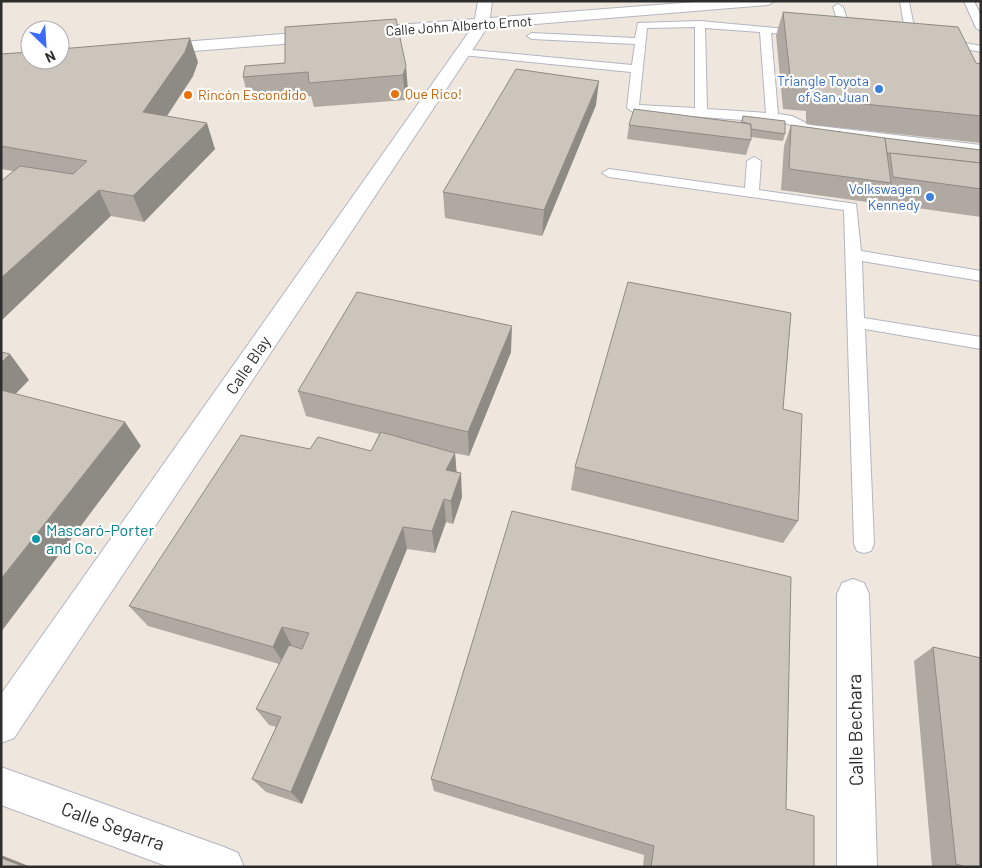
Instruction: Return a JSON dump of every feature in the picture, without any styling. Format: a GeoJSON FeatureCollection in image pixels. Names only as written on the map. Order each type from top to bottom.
{"type":"FeatureCollection","features":[{"type":"Feature","properties":{"kind":"street","name":"Calle John Alberto Ernot"},"geometry":{"type":"LineString","coordinates":[[138,51],[484,12],[768,1]]}},
{"type":"Feature","properties":{"kind":"street","name":"Calle Blay"},"geometry":{"type":"LineString","coordinates":[[1,725],[462,52],[484,12]]}},
{"type":"Feature","properties":{"kind":"street","name":"Calle Bechara"},"geometry":{"type":"LineString","coordinates":[[853,594],[857,867]]}},
{"type":"Feature","properties":{"kind":"street","name":"Calle Segarra"},"geometry":{"type":"LineString","coordinates":[[1,786],[224,867]]}},
{"type":"Feature","properties":{"kind":"lane"},"geometry":{"type":"LineString","coordinates":[[969,1],[981,28]]}},
{"type":"Feature","properties":{"kind":"lane"},"geometry":{"type":"LineString","coordinates":[[904,2],[922,43],[976,49]]}},
{"type":"Feature","properties":{"kind":"lane"},"geometry":{"type":"LineString","coordinates":[[830,35],[853,37],[838,7]]}},
{"type":"Feature","properties":{"kind":"lane"},"geometry":{"type":"LineString","coordinates":[[811,34],[700,24],[642,24],[636,69],[634,108],[772,118],[788,120],[807,128],[981,149]]}},
{"type":"Feature","properties":{"kind":"lane"},"geometry":{"type":"LineString","coordinates":[[700,24],[701,112]]}},
{"type":"Feature","properties":{"kind":"lane"},"geometry":{"type":"LineString","coordinates":[[765,30],[772,118]]}},
{"type":"Feature","properties":{"kind":"lane"},"geometry":{"type":"LineString","coordinates":[[532,36],[639,41]]}},
{"type":"Feature","properties":{"kind":"lane"},"geometry":{"type":"LineString","coordinates":[[462,52],[636,69]]}},
{"type":"Feature","properties":{"kind":"lane"},"geometry":{"type":"LineString","coordinates":[[752,194],[754,161]]}},
{"type":"Feature","properties":{"kind":"lane"},"geometry":{"type":"LineString","coordinates":[[609,173],[850,207],[857,322],[864,544]]}},
{"type":"Feature","properties":{"kind":"lane"},"geometry":{"type":"LineString","coordinates":[[854,256],[981,276]]}},
{"type":"Feature","properties":{"kind":"lane"},"geometry":{"type":"LineString","coordinates":[[857,322],[981,344]]}},
{"type":"Feature","properties":{"kind":"building","name":"Triangle Toyota of San Juan"},"geometry":{"type":"Polygon","coordinates":[[[783,12],[958,27],[976,63],[981,64],[981,116],[815,99],[815,86],[791,84],[783,12]]]}},
{"type":"Feature","properties":{"kind":"building"},"geometry":{"type":"Polygon","coordinates":[[[396,19],[406,66],[403,75],[309,83],[308,72],[243,77],[245,66],[285,63],[285,27],[396,19]]]}},
{"type":"Feature","properties":{"kind":"building"},"geometry":{"type":"Polygon","coordinates":[[[190,38],[185,52],[143,112],[207,123],[133,196],[99,190],[1,278],[1,181],[20,166],[73,174],[87,161],[1,146],[1,54],[20,53],[20,70],[70,70],[70,48],[190,38]]]}},
{"type":"Feature","properties":{"kind":"building"},"geometry":{"type":"Polygon","coordinates":[[[516,69],[599,81],[544,210],[443,192],[516,69]]]}},
{"type":"Feature","properties":{"kind":"building"},"geometry":{"type":"Polygon","coordinates":[[[634,109],[751,124],[751,140],[629,125],[634,109]]]}},
{"type":"Feature","properties":{"kind":"building"},"geometry":{"type":"Polygon","coordinates":[[[743,116],[785,121],[785,134],[751,129],[751,124],[742,122],[743,116]]]}},
{"type":"Feature","properties":{"kind":"building"},"geometry":{"type":"Polygon","coordinates":[[[791,125],[885,138],[891,183],[789,169],[791,125]]]}},
{"type":"Feature","properties":{"kind":"building"},"geometry":{"type":"Polygon","coordinates":[[[885,138],[981,150],[981,163],[887,153],[885,138]]]}},
{"type":"Feature","properties":{"kind":"building"},"geometry":{"type":"Polygon","coordinates":[[[890,153],[981,163],[981,189],[893,177],[890,153]]]}},
{"type":"Feature","properties":{"kind":"building"},"geometry":{"type":"Polygon","coordinates":[[[628,282],[791,313],[783,409],[802,414],[798,521],[575,467],[628,282]]]}},
{"type":"Feature","properties":{"kind":"building"},"geometry":{"type":"Polygon","coordinates":[[[357,292],[512,326],[468,432],[298,391],[357,292]]]}},
{"type":"Feature","properties":{"kind":"building"},"geometry":{"type":"Polygon","coordinates":[[[1,352],[10,354],[1,363],[1,352]]]}},
{"type":"Feature","properties":{"kind":"building","name":"Mascaró-Porter and Co."},"geometry":{"type":"Polygon","coordinates":[[[1,390],[125,422],[1,579],[1,390]]]}},
{"type":"Feature","properties":{"kind":"building"},"geometry":{"type":"Polygon","coordinates":[[[381,432],[455,453],[446,470],[461,473],[451,501],[444,499],[432,531],[403,527],[291,792],[252,779],[281,717],[256,709],[289,645],[302,649],[309,633],[282,627],[273,647],[129,606],[241,435],[310,449],[318,437],[371,451],[381,432]]]}},
{"type":"Feature","properties":{"kind":"building"},"geometry":{"type":"Polygon","coordinates":[[[512,511],[791,577],[786,809],[814,816],[814,867],[651,867],[654,846],[431,779],[512,511]]]}},
{"type":"Feature","properties":{"kind":"building"},"geometry":{"type":"Polygon","coordinates":[[[933,647],[981,658],[981,867],[966,867],[956,864],[933,647]]]}},
{"type":"Feature","properties":{"kind":"building"},"geometry":{"type":"Polygon","coordinates":[[[1,858],[25,867],[1,867],[1,858]]]}},
{"type":"Feature","properties":{"kind":"place","name":"Triangle Toyota of San Juan"},"geometry":{"type":"Point","coordinates":[879,89]}},
{"type":"Feature","properties":{"kind":"place","name":"Que Rico!"},"geometry":{"type":"Point","coordinates":[395,94]}},
{"type":"Feature","properties":{"kind":"place","name":"Rincón Escondido"},"geometry":{"type":"Point","coordinates":[188,95]}},
{"type":"Feature","properties":{"kind":"place","name":"Volkswagen Kennedy"},"geometry":{"type":"Point","coordinates":[930,197]}},
{"type":"Feature","properties":{"kind":"place","name":"Mascaró-Porter and Co."},"geometry":{"type":"Point","coordinates":[36,539]}}]}
